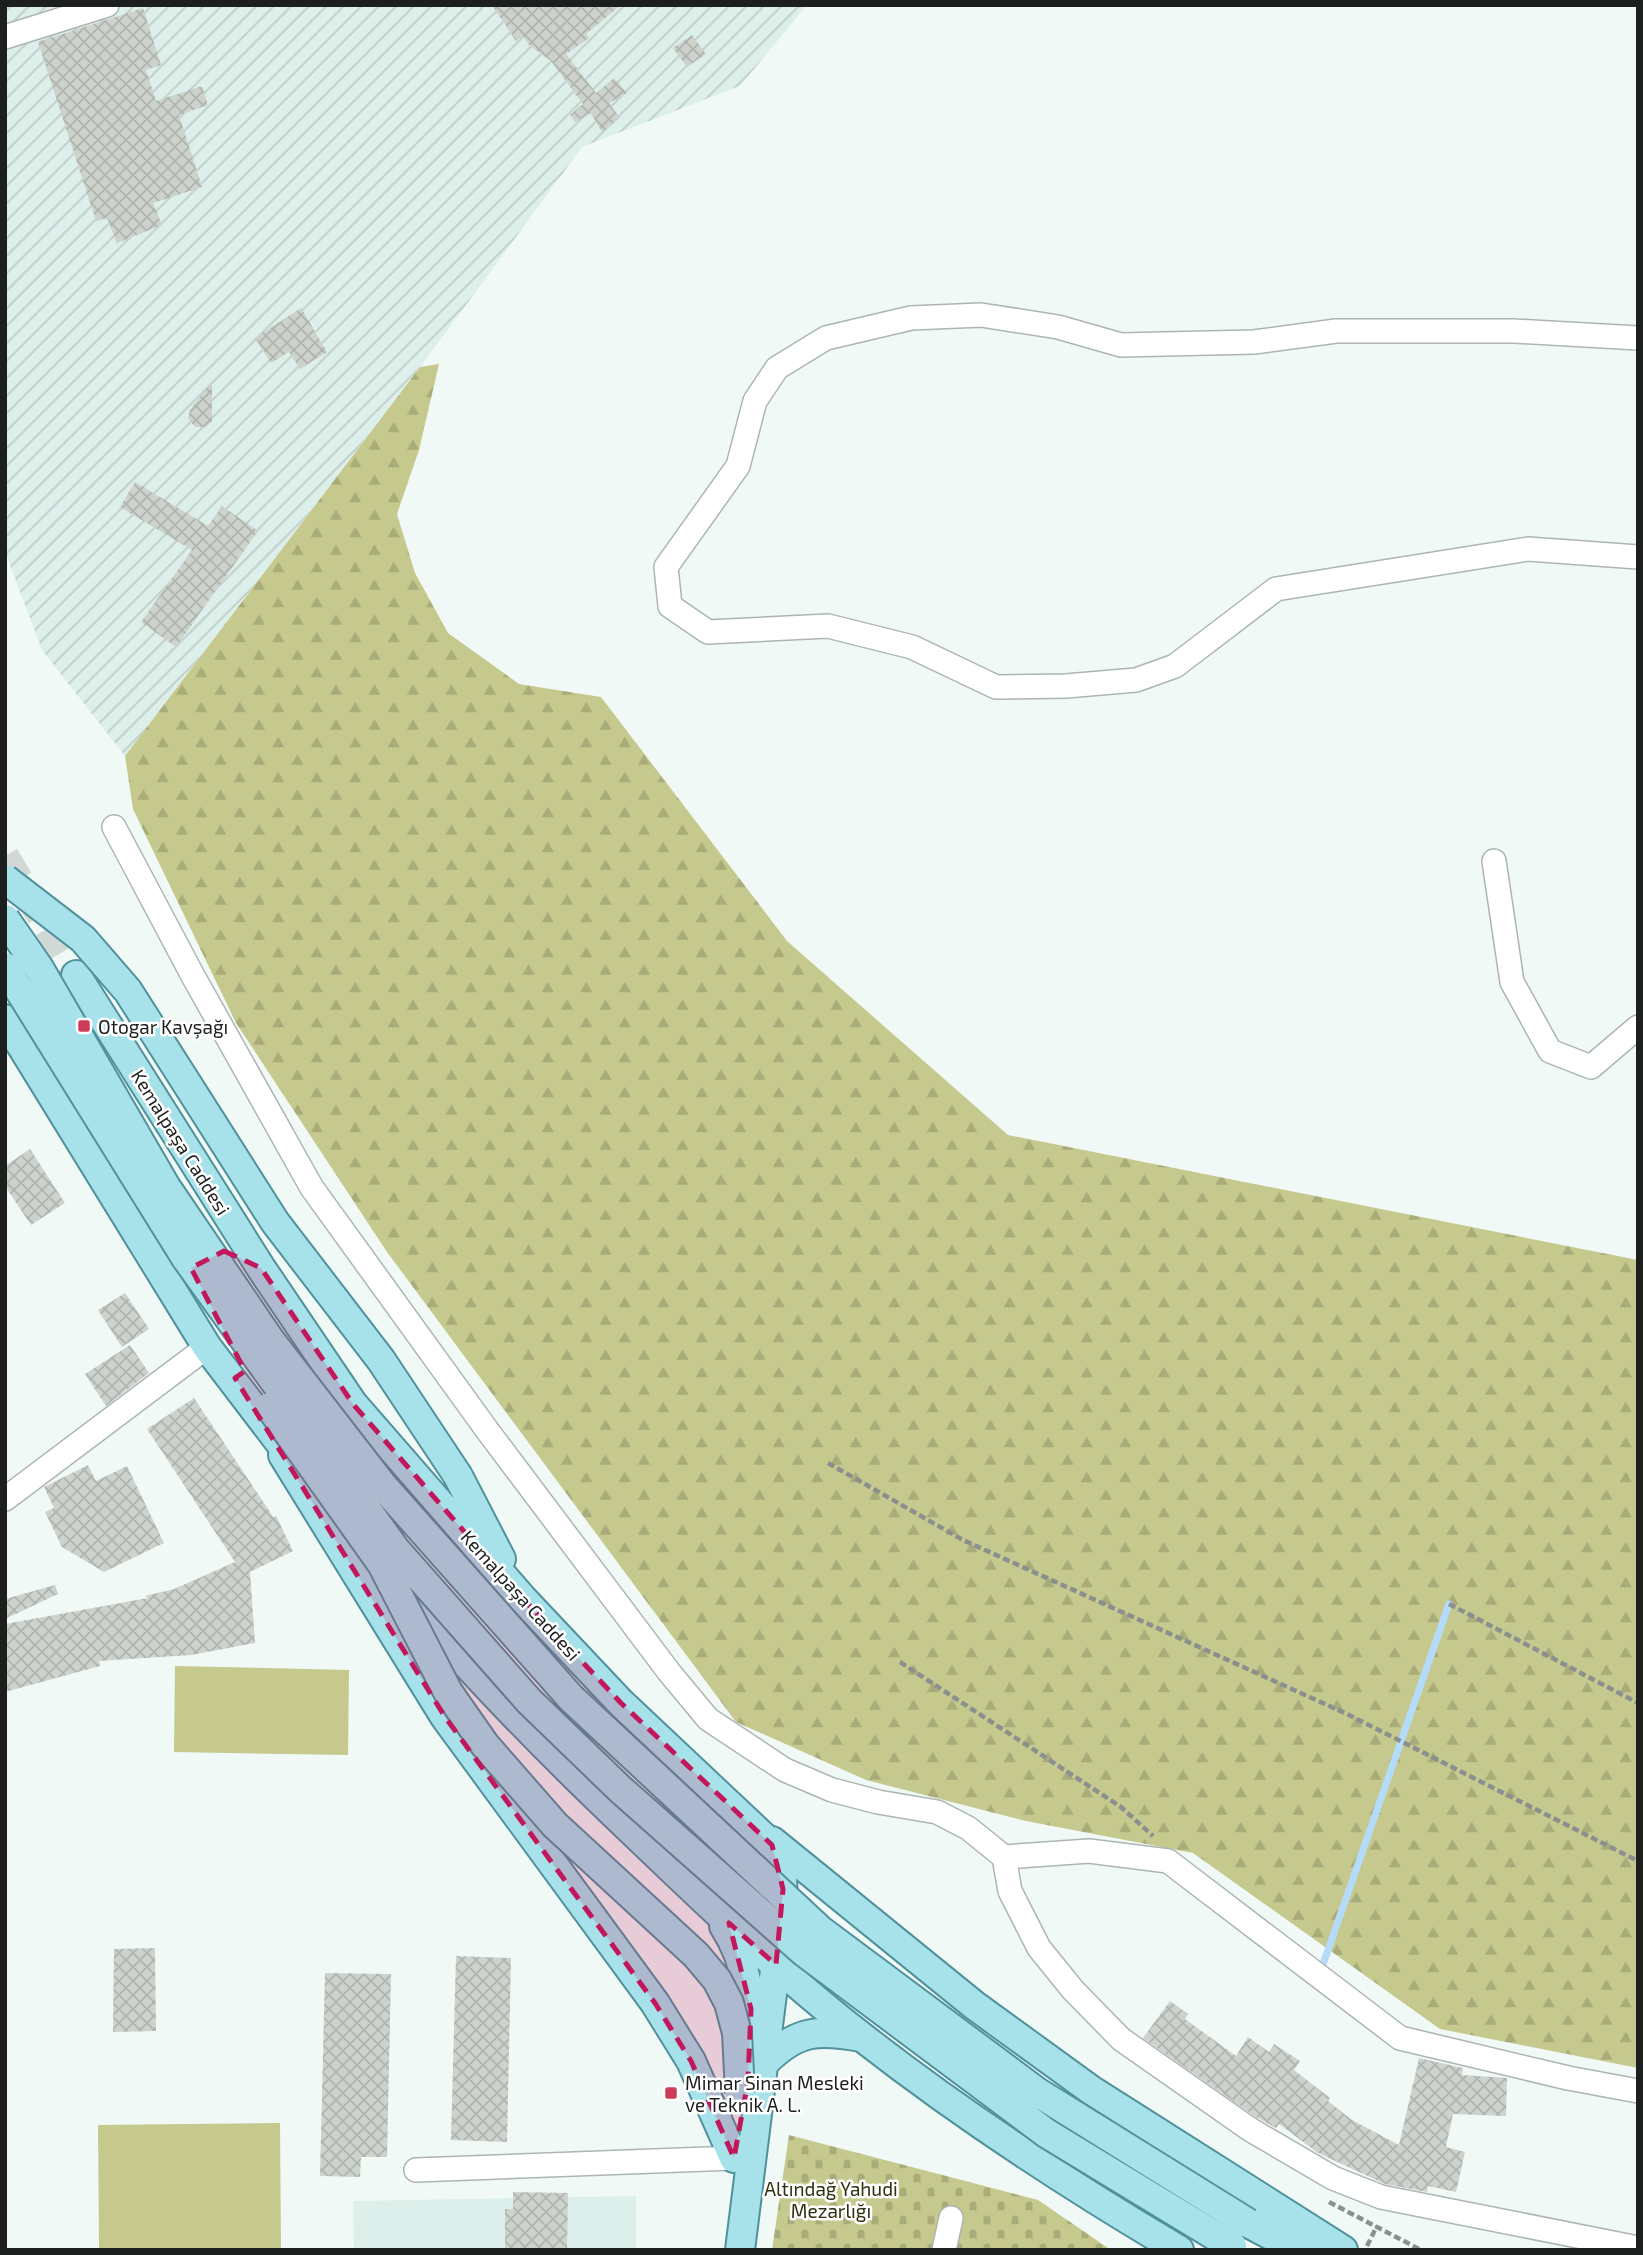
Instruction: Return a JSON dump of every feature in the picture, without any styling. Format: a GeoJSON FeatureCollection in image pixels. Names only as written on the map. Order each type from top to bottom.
{"type":"FeatureCollection","features":[{"type":"Feature","properties":{"kind":"main road"},"geometry":{"type":"LineString","coordinates":[[5,879],[83,939],[128,991],[275,1222],[381,1360],[458,1476],[522,1598]]}},
{"type":"Feature","properties":{"kind":"main road"},"geometry":{"type":"LineString","coordinates":[[5,919],[39,968],[166,1187],[270,1340],[391,1495],[570,1698],[820,1930],[1037,2092],[1248,2223],[1299,2250]]}},
{"type":"Feature","properties":{"kind":"main road"},"geometry":{"type":"LineString","coordinates":[[5,967],[186,1258],[395,1549],[529,1701],[620,1789],[804,1952],[1046,2133],[1235,2248]]}},
{"type":"Feature","properties":{"kind":"main road","name":"Kemalpaşa Caddesi"},"geometry":{"type":"LineString","coordinates":[[76,975],[261,1268],[353,1404],[522,1598],[621,1703],[772,1844],[782,1874],[783,1906],[740,2250]]}},
{"type":"Feature","properties":{"kind":"main road"},"geometry":{"type":"LineString","coordinates":[[5,1019],[184,1312],[265,1426],[442,1638],[554,1757],[708,1904],[862,2037],[985,2129],[1179,2250]]}},
{"type":"Feature","properties":{"kind":"main road"},"geometry":{"type":"LineString","coordinates":[[184,1312],[184,1282],[199,1260],[223,1251],[237,1253],[261,1268]]}},
{"type":"Feature","properties":{"kind":"main road"},"geometry":{"type":"LineString","coordinates":[[186,1258],[230,1347],[325,1488],[382,1564],[437,1672],[470,1724],[555,1825],[696,1955],[717,1980],[729,2003],[737,2033],[740,2093],[722,2250]]}},
{"type":"Feature","properties":{"kind":"main road"},"geometry":{"type":"LineString","coordinates":[[265,1426],[446,1717],[656,2003],[736,2144]]}},
{"type":"Feature","properties":{"kind":"main road"},"geometry":{"type":"LineString","coordinates":[[554,1757],[572,1769],[594,1772],[619,1758],[627,1746],[630,1731],[621,1703]]}},
{"type":"Feature","properties":{"kind":"main road"},"geometry":{"type":"LineString","coordinates":[[762,1833],[974,2006],[1048,2060],[1136,2120],[1343,2250]]}},
{"type":"Feature","properties":{"kind":"main road"},"geometry":{"type":"LineString","coordinates":[[708,1904],[734,1943],[749,1992],[748,2081],[736,2144]]}},
{"type":"Feature","properties":{"kind":"main road"},"geometry":{"type":"LineString","coordinates":[[765,2062],[782,2045],[800,2035],[823,2032],[862,2037]]}},
{"type":"Feature","properties":{"kind":"street"},"geometry":{"type":"LineString","coordinates":[[5,37],[107,5]]}},
{"type":"Feature","properties":{"kind":"street"},"geometry":{"type":"LineString","coordinates":[[1638,338],[1514,331],[1336,331],[1254,342],[1121,345],[1058,327],[981,315],[911,318],[826,338],[777,368],[755,401],[738,466],[666,567],[670,606],[708,632],[828,626],[912,647],[996,687],[1136,680],[1175,666],[1276,589],[1528,549],[1638,557]]}},
{"type":"Feature","properties":{"kind":"street"},"geometry":{"type":"LineString","coordinates":[[114,827],[193,976],[312,1188],[487,1430],[669,1672],[708,1719],[785,1770],[832,1790],[878,1802],[937,1812],[968,1828],[1004,1857],[1010,1891],[1039,1948],[1073,1990],[1121,2039],[1251,2130],[1333,2178],[1381,2197],[1638,2248]]}},
{"type":"Feature","properties":{"kind":"street"},"geometry":{"type":"LineString","coordinates":[[1494,861],[1512,982],[1549,1051],[1591,1067],[1638,1027]]}},
{"type":"Feature","properties":{"kind":"street"},"geometry":{"type":"LineString","coordinates":[[5,1499],[207,1347]]}},
{"type":"Feature","properties":{"kind":"street"},"geometry":{"type":"LineString","coordinates":[[1004,1857],[1089,1851],[1168,1861],[1401,2038],[1568,2078],[1638,2091]]}},
{"type":"Feature","properties":{"kind":"street"},"geometry":{"type":"LineString","coordinates":[[416,2170],[736,2144]]}},
{"type":"Feature","properties":{"kind":"street"},"geometry":{"type":"LineString","coordinates":[[944,2250],[951,2218]]}},
{"type":"Feature","properties":{"kind":"path"},"geometry":{"type":"LineString","coordinates":[[828,1463],[963,1540],[1346,1714],[1638,1861]]}},
{"type":"Feature","properties":{"kind":"path"},"geometry":{"type":"LineString","coordinates":[[1449,1604],[1638,1703]]}},
{"type":"Feature","properties":{"kind":"path"},"geometry":{"type":"LineString","coordinates":[[900,1662],[1121,1807],[1153,1836],[1168,1861]]}},
{"type":"Feature","properties":{"kind":"path"},"geometry":{"type":"LineString","coordinates":[[1317,2197],[1422,2250]]}},
{"type":"Feature","properties":{"kind":"path"},"geometry":{"type":"LineString","coordinates":[[1365,2250],[1377,2225]]}},
{"type":"Feature","properties":{"kind":"highlighted area"},"geometry":{"type":"Polygon","coordinates":[[[224,1251],[261,1268],[353,1404],[522,1598],[621,1703],[772,1845],[783,1889],[776,1965],[729,1923],[751,2009],[748,2081],[734,2158],[691,2061],[655,2003],[445,1717],[235,1378],[245,1371],[191,1268],[224,1251]]]}},
{"type":"Feature","properties":{"kind":"shaded area"},"geometry":{"type":"Polygon","coordinates":[[[5,5],[807,5],[740,86],[582,147],[450,327],[125,756],[42,650],[5,552],[5,5]]]}},
{"type":"Feature","properties":{"kind":"shaded area"},"geometry":{"type":"Polygon","coordinates":[[[636,2196],[636,2250],[354,2250],[353,2201],[636,2196]]]}},
{"type":"Feature","properties":{"kind":"green space"},"geometry":{"type":"Polygon","coordinates":[[[439,364],[419,450],[397,514],[415,573],[448,633],[519,684],[601,697],[787,941],[1008,1135],[1638,1260],[1638,2068],[1440,2029],[1193,1853],[1026,1821],[866,1780],[736,1722],[387,1252],[236,1023],[133,809],[125,756],[420,367],[439,364]]]}},
{"type":"Feature","properties":{"kind":"green space"},"geometry":{"type":"Polygon","coordinates":[[[175,1666],[349,1670],[348,1755],[174,1752],[175,1666]]]}},
{"type":"Feature","properties":{"kind":"green space"},"geometry":{"type":"Polygon","coordinates":[[[280,2123],[281,2250],[99,2250],[98,2125],[280,2123]]]}},
{"type":"Feature","properties":{"kind":"green space","name":"Altındağ Yahudi Mezarlığı"},"geometry":{"type":"Polygon","coordinates":[[[789,2135],[1038,2200],[1111,2250],[772,2250],[789,2135]]]}},
{"type":"Feature","properties":{"kind":"building"},"geometry":{"type":"Polygon","coordinates":[[[492,5],[621,5],[586,34],[589,38],[566,54],[596,93],[614,78],[627,93],[609,103],[620,118],[602,132],[591,113],[575,122],[570,115],[583,104],[551,61],[529,45],[523,36],[516,41],[492,5]]]}},
{"type":"Feature","properties":{"kind":"building"},"geometry":{"type":"Polygon","coordinates":[[[143,8],[161,65],[146,70],[156,101],[202,86],[208,105],[179,115],[202,187],[153,203],[162,225],[117,243],[107,218],[96,221],[38,42],[143,8]]]}},
{"type":"Feature","properties":{"kind":"building"},"geometry":{"type":"Polygon","coordinates":[[[692,35],[706,54],[687,67],[673,48],[692,35]]]}},
{"type":"Feature","properties":{"kind":"building"},"geometry":{"type":"Polygon","coordinates":[[[301,308],[327,352],[300,369],[289,352],[271,363],[255,338],[301,308]]]}},
{"type":"Feature","properties":{"kind":"building"},"geometry":{"type":"Polygon","coordinates":[[[212,381],[212,421],[206,427],[195,427],[188,418],[190,410],[212,381]]]}},
{"type":"Feature","properties":{"kind":"building"},"geometry":{"type":"Polygon","coordinates":[[[135,482],[208,526],[222,506],[258,531],[176,647],[141,622],[192,550],[120,507],[135,482]]]}},
{"type":"Feature","properties":{"kind":"building"},"geometry":{"type":"Polygon","coordinates":[[[30,1149],[65,1203],[31,1225],[5,1186],[5,1166],[30,1149]]]}},
{"type":"Feature","properties":{"kind":"building"},"geometry":{"type":"Polygon","coordinates":[[[125,1293],[149,1329],[122,1347],[98,1310],[125,1293]]]}},
{"type":"Feature","properties":{"kind":"building"},"geometry":{"type":"Polygon","coordinates":[[[130,1345],[149,1373],[106,1406],[85,1374],[130,1345]]]}},
{"type":"Feature","properties":{"kind":"building"},"geometry":{"type":"Polygon","coordinates":[[[194,1398],[274,1518],[276,1516],[293,1551],[250,1572],[255,1643],[191,1655],[99,1661],[100,1666],[5,1692],[5,1624],[148,1598],[145,1596],[174,1589],[235,1562],[147,1429],[194,1398]]]}},
{"type":"Feature","properties":{"kind":"building"},"geometry":{"type":"Polygon","coordinates":[[[88,1465],[96,1481],[127,1466],[164,1543],[104,1572],[62,1547],[45,1512],[54,1508],[44,1487],[88,1465]]]}},
{"type":"Feature","properties":{"kind":"building"},"geometry":{"type":"Polygon","coordinates":[[[55,1585],[58,1594],[5,1619],[5,1599],[55,1585]]]}},
{"type":"Feature","properties":{"kind":"building"},"geometry":{"type":"Polygon","coordinates":[[[155,1948],[156,2031],[113,2032],[114,1949],[155,1948]]]}},
{"type":"Feature","properties":{"kind":"building"},"geometry":{"type":"Polygon","coordinates":[[[456,1956],[511,1958],[507,2142],[451,2140],[456,1956]]]}},
{"type":"Feature","properties":{"kind":"building"},"geometry":{"type":"Polygon","coordinates":[[[325,1973],[391,1974],[387,2157],[361,2157],[360,2177],[320,2176],[325,1973]]]}},
{"type":"Feature","properties":{"kind":"building"},"geometry":{"type":"Polygon","coordinates":[[[1170,2001],[1188,2014],[1185,2019],[1236,2056],[1248,2037],[1269,2052],[1274,2044],[1300,2061],[1294,2070],[1330,2098],[1328,2101],[1352,2120],[1399,2145],[1419,2058],[1463,2068],[1462,2075],[1507,2078],[1506,2116],[1453,2114],[1446,2147],[1465,2152],[1456,2192],[1428,2186],[1427,2192],[1385,2184],[1318,2153],[1279,2124],[1276,2128],[1256,2117],[1143,2038],[1170,2001]]]}},
{"type":"Feature","properties":{"kind":"building"},"geometry":{"type":"Polygon","coordinates":[[[513,2192],[568,2193],[567,2250],[505,2250],[505,2209],[513,2209],[513,2192]]]}},
{"type":"Feature","properties":{"kind":"waterway"},"geometry":{"type":"LineString","coordinates":[[1320,1973],[1449,1604]]}},
{"type":"Feature","properties":{"kind":"tunnel"},"geometry":{"type":"LineString","coordinates":[[5,856],[76,975]]}},
{"type":"Feature","properties":{"kind":"place","name":"Otogar Kavşağı"},"geometry":{"type":"Point","coordinates":[84,1026]}},
{"type":"Feature","properties":{"kind":"place","name":"Mimar Sinan Mesleki ve Teknik A. L."},"geometry":{"type":"Point","coordinates":[671,2093]}}]}
